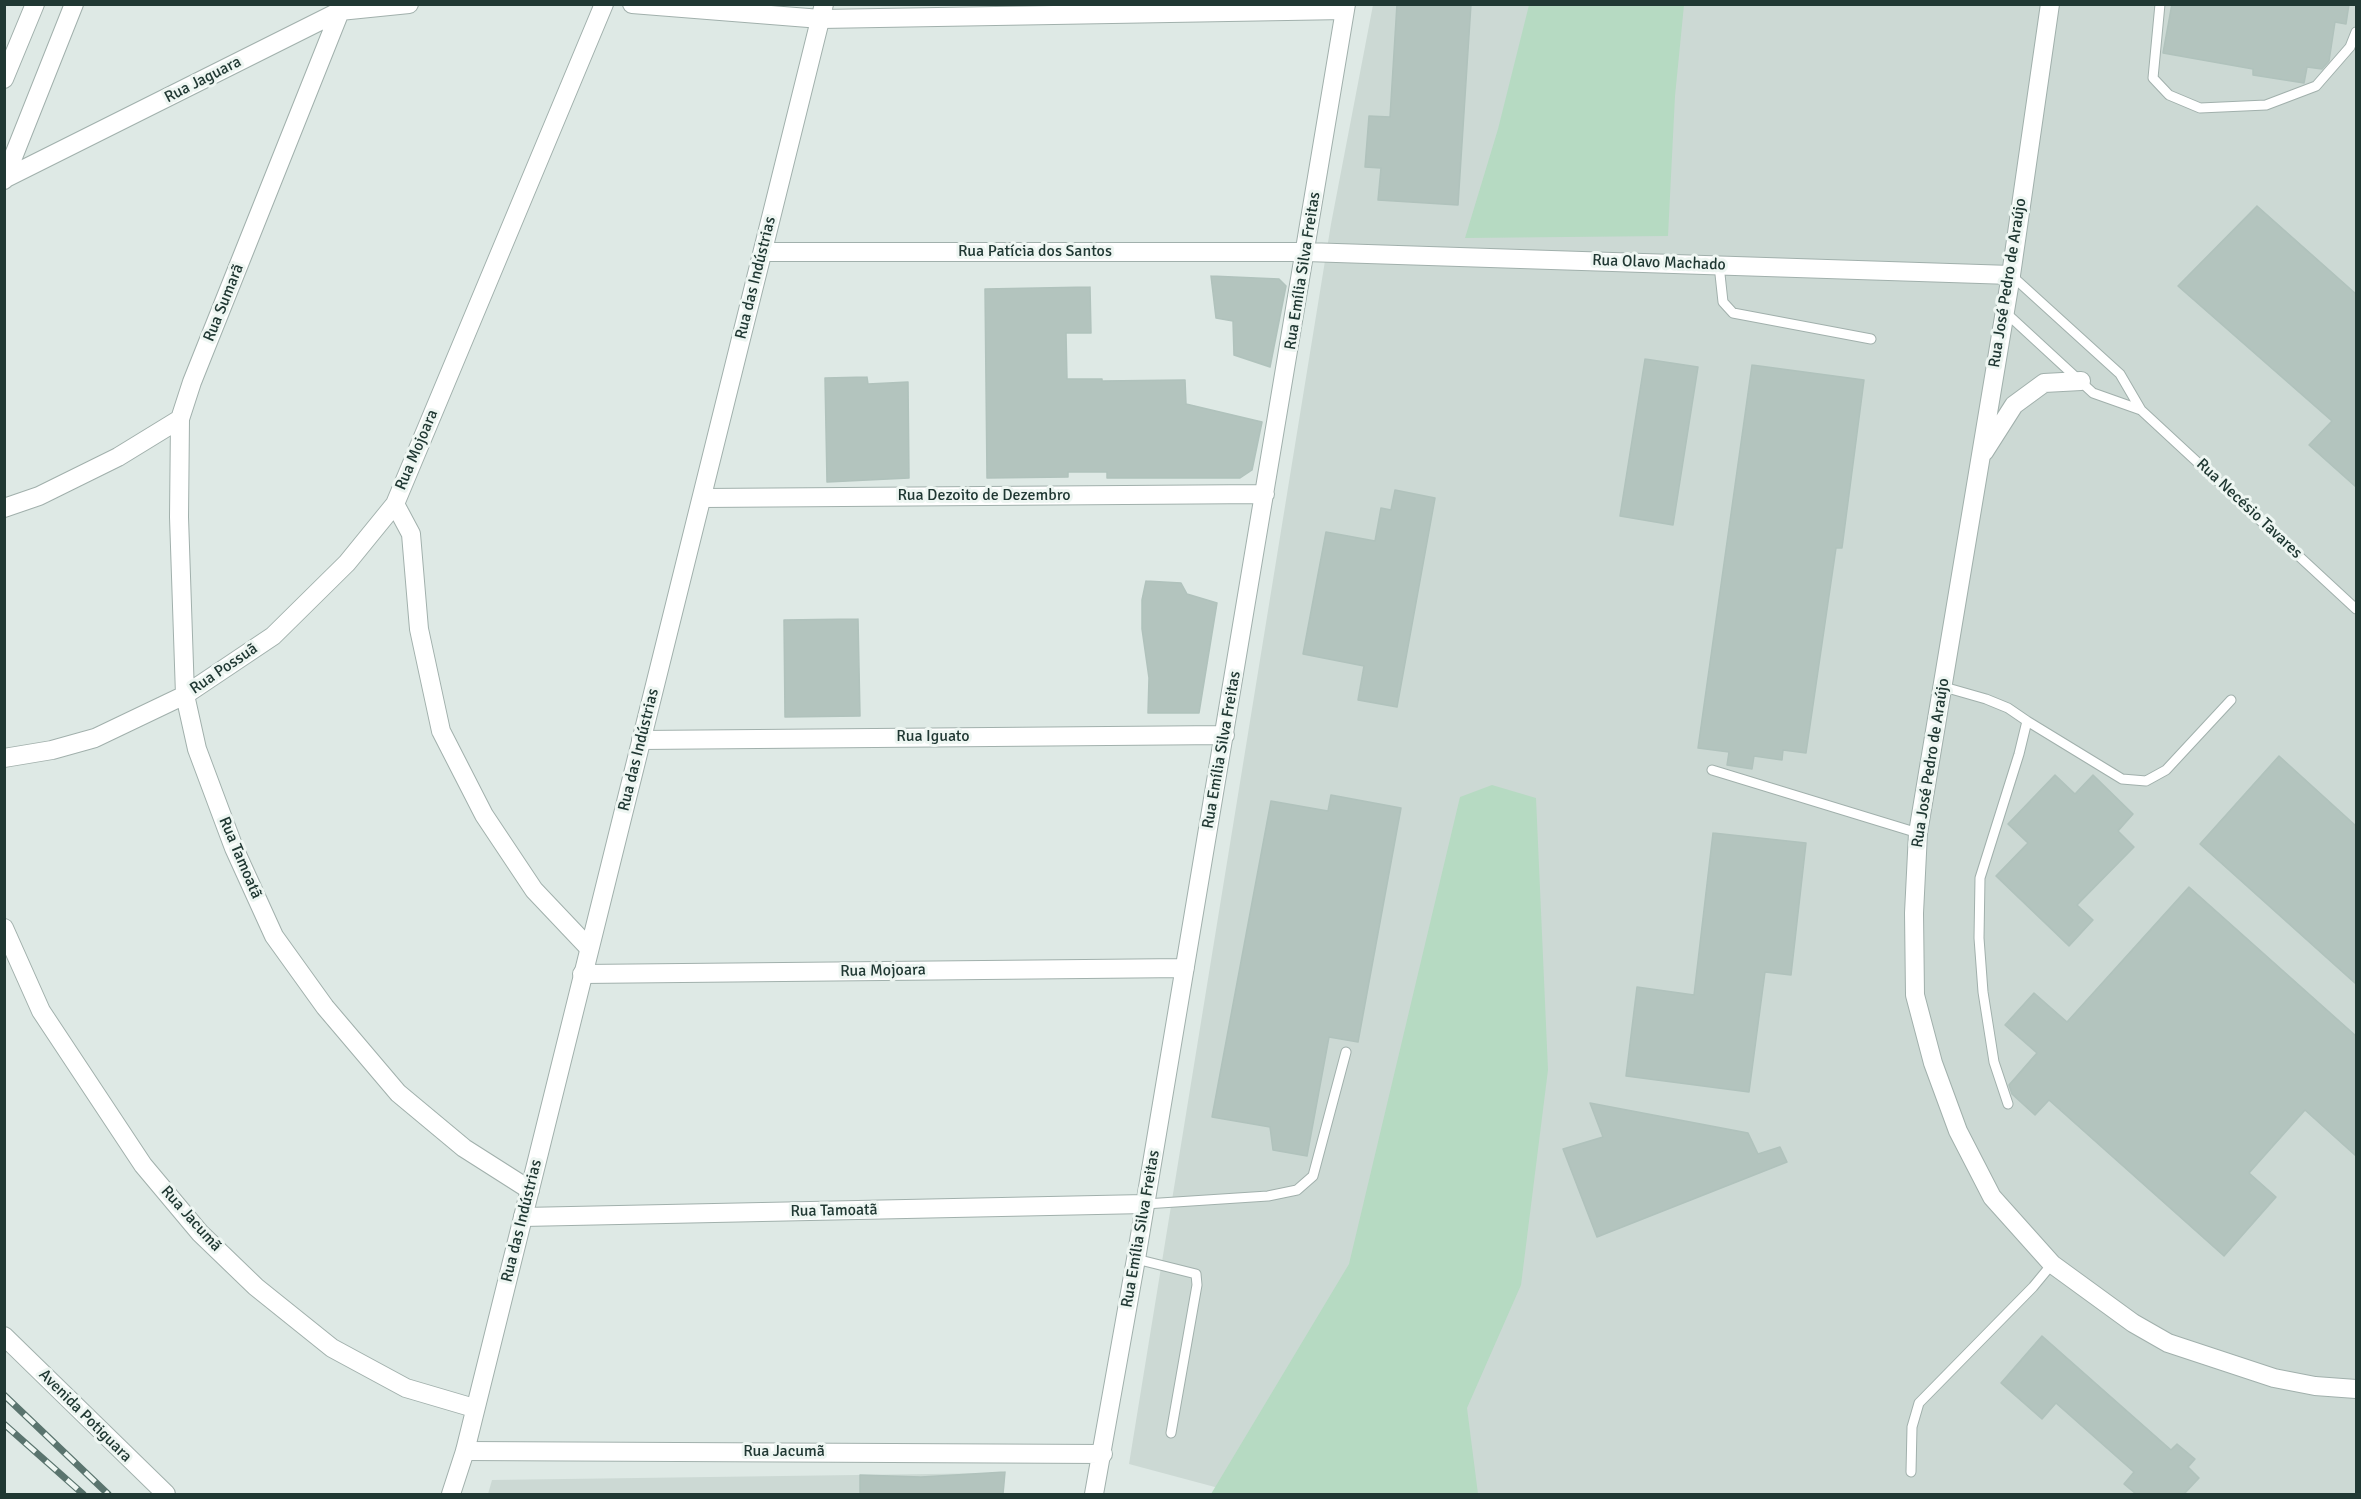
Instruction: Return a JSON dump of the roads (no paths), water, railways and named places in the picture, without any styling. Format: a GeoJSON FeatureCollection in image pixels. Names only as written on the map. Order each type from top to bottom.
{"type":"FeatureCollection","features":[{"type":"Feature","properties":{"kind":"street"},"geometry":{"type":"LineString","coordinates":[[4,79],[35,4]]}},
{"type":"Feature","properties":{"kind":"street"},"geometry":{"type":"LineString","coordinates":[[5,180],[74,4]]}},
{"type":"Feature","properties":{"kind":"street","name":"Rua Jaguara"},"geometry":{"type":"LineString","coordinates":[[5,180],[341,8],[409,4]]}},
{"type":"Feature","properties":{"kind":"street","name":"Rua Mojoara"},"geometry":{"type":"LineString","coordinates":[[588,947],[534,890],[484,815],[441,731],[419,629],[411,534],[395,504],[604,4]]}},
{"type":"Feature","properties":{"kind":"street"},"geometry":{"type":"LineString","coordinates":[[632,4],[822,12],[1346,7]]}},
{"type":"Feature","properties":{"kind":"street","name":"Rua José Pedro de Araújo"},"geometry":{"type":"LineString","coordinates":[[2050,4],[2011,275],[1918,832],[1914,912],[1915,995],[1933,1064],[1958,1131],[1992,1197],[2052,1264],[2125,1317],[2168,1343],[2274,1378],[2314,1386],[2356,1389]]}},
{"type":"Feature","properties":{"kind":"street","name":"Rua Emília Silva Freitas"},"geometry":{"type":"LineString","coordinates":[[1094,1494],[1103,1454],[1225,735],[1346,7]]}},
{"type":"Feature","properties":{"kind":"street","name":"Rua Sumarã"},"geometry":{"type":"LineString","coordinates":[[180,419],[192,382],[341,8]]}},
{"type":"Feature","properties":{"kind":"street","name":"Rua das Indústrias"},"geometry":{"type":"LineString","coordinates":[[452,1494],[465,1451],[588,947],[703,498],[822,12]]}},
{"type":"Feature","properties":{"kind":"street","name":"Rua Patícia dos Santos"},"geometry":{"type":"LineString","coordinates":[[763,252],[1306,252]]}},
{"type":"Feature","properties":{"kind":"street","name":"Rua Olavo Machado"},"geometry":{"type":"LineString","coordinates":[[1306,252],[2011,275]]}},
{"type":"Feature","properties":{"kind":"street"},"geometry":{"type":"LineString","coordinates":[[1980,459],[2013,405],[2044,383],[2081,381]]}},
{"type":"Feature","properties":{"kind":"street"},"geometry":{"type":"LineString","coordinates":[[4,508],[39,496],[118,457],[180,419]]}},
{"type":"Feature","properties":{"kind":"street","name":"Rua Tamoatã"},"geometry":{"type":"LineString","coordinates":[[180,419],[178,517],[185,695],[197,749],[234,848],[274,936],[325,1007],[398,1093],[464,1148],[530,1190]]}},
{"type":"Feature","properties":{"kind":"street","name":"Rua Dezoito de Dezembro"},"geometry":{"type":"LineString","coordinates":[[703,498],[1265,494]]}},
{"type":"Feature","properties":{"kind":"street","name":"Rua Possuã"},"geometry":{"type":"LineString","coordinates":[[4,758],[51,750],[95,738],[185,695],[273,636],[347,563],[395,504]]}},
{"type":"Feature","properties":{"kind":"street","name":"Rua Iguato"},"geometry":{"type":"LineString","coordinates":[[641,740],[1225,735]]}},
{"type":"Feature","properties":{"kind":"street","name":"Rua Jacumã"},"geometry":{"type":"LineString","coordinates":[[4,928],[41,1011],[143,1165],[200,1233],[256,1287],[332,1348],[406,1388],[474,1408]]}},
{"type":"Feature","properties":{"kind":"street","name":"Rua Mojoara"},"geometry":{"type":"LineString","coordinates":[[582,974],[1185,968]]}},
{"type":"Feature","properties":{"kind":"street","name":"Rua Tamoatã"},"geometry":{"type":"LineString","coordinates":[[523,1217],[1145,1204]]}},
{"type":"Feature","properties":{"kind":"street","name":"Avenida Potiguara"},"geometry":{"type":"LineString","coordinates":[[4,1335],[166,1494]]}},
{"type":"Feature","properties":{"kind":"street","name":"Rua Jacumã"},"geometry":{"type":"LineString","coordinates":[[465,1451],[1103,1454]]}},
{"type":"Feature","properties":{"kind":"lane"},"geometry":{"type":"LineString","coordinates":[[2160,4],[2153,78],[2169,95],[2200,108],[2266,105],[2316,86],[2350,47],[2356,32]]}},
{"type":"Feature","properties":{"kind":"lane"},"geometry":{"type":"LineString","coordinates":[[1719,265],[1723,302],[1733,313],[1871,339]]}},
{"type":"Feature","properties":{"kind":"lane","name":"Rua Necésio Tavares"},"geometry":{"type":"LineString","coordinates":[[2011,275],[2120,374],[2140,410],[2356,609]]}},
{"type":"Feature","properties":{"kind":"lane","name":"Rua Necésio Tavares"},"geometry":{"type":"LineString","coordinates":[[2004,311],[2093,393],[2140,410]]}},
{"type":"Feature","properties":{"kind":"lane"},"geometry":{"type":"LineString","coordinates":[[1944,687],[2008,708],[2122,779],[2146,781],[2166,770],[2231,700]]}},
{"type":"Feature","properties":{"kind":"lane"},"geometry":{"type":"LineString","coordinates":[[2008,1104],[1994,1062],[1983,992],[1978,938],[1980,878],[2019,754],[2027,721]]}},
{"type":"Feature","properties":{"kind":"lane"},"geometry":{"type":"LineString","coordinates":[[1712,770],[1918,832]]}},
{"type":"Feature","properties":{"kind":"lane"},"geometry":{"type":"LineString","coordinates":[[1145,1204],[1268,1196],[1297,1190],[1313,1176],[1346,1052]]}},
{"type":"Feature","properties":{"kind":"lane"},"geometry":{"type":"LineString","coordinates":[[1136,1259],[1196,1274],[1197,1285],[1171,1433]]}},
{"type":"Feature","properties":{"kind":"lane"},"geometry":{"type":"LineString","coordinates":[[1911,1472],[1912,1427],[1919,1402],[2052,1264]]}},
{"type":"Feature","properties":{"kind":"railway"},"geometry":{"type":"LineString","coordinates":[[4,1395],[108,1494]]}},
{"type":"Feature","properties":{"kind":"railway"},"geometry":{"type":"LineString","coordinates":[[4,1424],[83,1494]]}}]}
